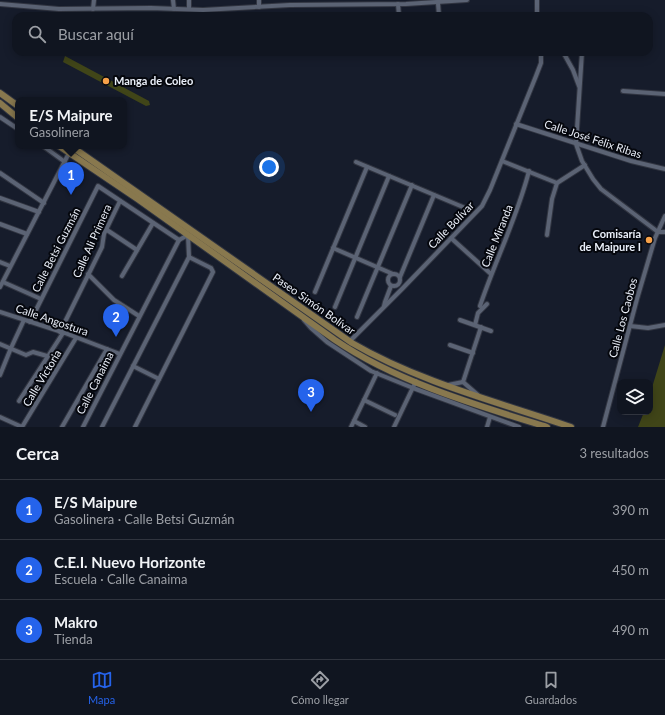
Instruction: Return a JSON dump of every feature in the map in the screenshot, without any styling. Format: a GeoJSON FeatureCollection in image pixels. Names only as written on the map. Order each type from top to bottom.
{"type":"FeatureCollection","features":[{"type":"Feature","properties":{"kind":"main road"},"geometry":{"type":"LineString","coordinates":[[0,93],[15,104]]}},
{"type":"Feature","properties":{"kind":"main road"},"geometry":{"type":"LineString","coordinates":[[0,103],[15,116]]}},
{"type":"Feature","properties":{"kind":"main road","name":"Paseo Simón Bolívar"},"geometry":{"type":"LineString","coordinates":[[63,149],[350,341],[380,358],[481,398],[571,427]]}},
{"type":"Feature","properties":{"kind":"main road","name":"Paseo Simón Bolívar"},"geometry":{"type":"LineString","coordinates":[[75,149],[345,347],[369,361],[463,400],[546,427]]}},
{"type":"Feature","properties":{"kind":"main road"},"geometry":{"type":"LineString","coordinates":[[345,347],[350,341]]}},
{"type":"Feature","properties":{"kind":"street"},"geometry":{"type":"LineString","coordinates":[[93,9],[94,0]]}},
{"type":"Feature","properties":{"kind":"street"},"geometry":{"type":"LineString","coordinates":[[173,0],[174,9]]}},
{"type":"Feature","properties":{"kind":"street"},"geometry":{"type":"LineString","coordinates":[[189,0],[189,9]]}},
{"type":"Feature","properties":{"kind":"street"},"geometry":{"type":"LineString","coordinates":[[259,0],[259,7]]}},
{"type":"Feature","properties":{"kind":"street"},"geometry":{"type":"LineString","coordinates":[[0,4],[47,9],[234,9],[304,2],[398,4],[432,1],[438,3],[467,0]]}},
{"type":"Feature","properties":{"kind":"street"},"geometry":{"type":"LineString","coordinates":[[537,0],[537,12]]}},
{"type":"Feature","properties":{"kind":"street"},"geometry":{"type":"LineString","coordinates":[[438,3],[439,12]]}},
{"type":"Feature","properties":{"kind":"street"},"geometry":{"type":"LineString","coordinates":[[398,4],[399,12]]}},
{"type":"Feature","properties":{"kind":"street","name":"Calle Bolívar"},"geometry":{"type":"LineString","coordinates":[[350,341],[482,206],[487,198],[541,63],[541,56]]}},
{"type":"Feature","properties":{"kind":"street"},"geometry":{"type":"LineString","coordinates":[[565,56],[580,88]]}},
{"type":"Feature","properties":{"kind":"street"},"geometry":{"type":"LineString","coordinates":[[582,56],[576,144],[585,165],[601,189],[658,232],[665,232]]}},
{"type":"Feature","properties":{"kind":"street"},"geometry":{"type":"LineString","coordinates":[[623,91],[665,94]]}},
{"type":"Feature","properties":{"kind":"street"},"geometry":{"type":"LineString","coordinates":[[0,119],[15,127]]}},
{"type":"Feature","properties":{"kind":"street","name":"Calle José Félix Ribas"},"geometry":{"type":"LineString","coordinates":[[516,124],[631,161],[665,169]]}},
{"type":"Feature","properties":{"kind":"street"},"geometry":{"type":"LineString","coordinates":[[47,149],[65,162]]}},
{"type":"Feature","properties":{"kind":"street"},"geometry":{"type":"LineString","coordinates":[[0,287],[69,153]]}},
{"type":"Feature","properties":{"kind":"street"},"geometry":{"type":"LineString","coordinates":[[502,160],[557,183]]}},
{"type":"Feature","properties":{"kind":"street"},"geometry":{"type":"LineString","coordinates":[[356,162],[470,210]]}},
{"type":"Feature","properties":{"kind":"street"},"geometry":{"type":"LineString","coordinates":[[547,235],[552,199],[557,183],[585,165]]}},
{"type":"Feature","properties":{"kind":"street"},"geometry":{"type":"LineString","coordinates":[[315,292],[367,166]]}},
{"type":"Feature","properties":{"kind":"street","name":"Calle Miranda"},"geometry":{"type":"LineString","coordinates":[[480,306],[491,274],[517,210],[529,171]]}},
{"type":"Feature","properties":{"kind":"street"},"geometry":{"type":"LineString","coordinates":[[0,173],[44,202]]}},
{"type":"Feature","properties":{"kind":"street"},"geometry":{"type":"LineString","coordinates":[[335,307],[389,176]]}},
{"type":"Feature","properties":{"kind":"street"},"geometry":{"type":"LineString","coordinates":[[357,317],[412,185]]}},
{"type":"Feature","properties":{"kind":"street","name":"Calle Betsi Guzmán"},"geometry":{"type":"LineString","coordinates":[[30,322],[98,186],[120,201]]}},
{"type":"Feature","properties":{"kind":"street"},"geometry":{"type":"LineString","coordinates":[[391,286],[398,285],[400,281],[400,277],[434,195]]}},
{"type":"Feature","properties":{"kind":"street"},"geometry":{"type":"LineString","coordinates":[[0,198],[38,212]]}},
{"type":"Feature","properties":{"kind":"street"},"geometry":{"type":"LineString","coordinates":[[120,201],[179,240],[190,233]]}},
{"type":"Feature","properties":{"kind":"street","name":"Calle Ali Primera"},"geometry":{"type":"LineString","coordinates":[[19,401],[62,332],[102,247],[104,234],[120,201]]}},
{"type":"Feature","properties":{"kind":"street","name":"Calle Los Caobos"},"geometry":{"type":"LineString","coordinates":[[603,427],[636,299],[658,232],[665,216]]}},
{"type":"Feature","properties":{"kind":"street"},"geometry":{"type":"LineString","coordinates":[[122,276],[153,223]]}},
{"type":"Feature","properties":{"kind":"street"},"geometry":{"type":"LineString","coordinates":[[0,224],[27,234]]}},
{"type":"Feature","properties":{"kind":"street"},"geometry":{"type":"LineString","coordinates":[[107,230],[137,250]]}},
{"type":"Feature","properties":{"kind":"street"},"geometry":{"type":"LineString","coordinates":[[102,427],[189,257],[190,233]]}},
{"type":"Feature","properties":{"kind":"street"},"geometry":{"type":"LineString","coordinates":[[451,238],[491,274]]}},
{"type":"Feature","properties":{"kind":"street","name":"Calle Canaima"},"geometry":{"type":"LineString","coordinates":[[83,427],[179,240]]}},
{"type":"Feature","properties":{"kind":"street"},"geometry":{"type":"LineString","coordinates":[[333,248],[400,277]]}},
{"type":"Feature","properties":{"kind":"street"},"geometry":{"type":"LineString","coordinates":[[135,427],[213,272],[211,268],[189,257]]}},
{"type":"Feature","properties":{"kind":"street"},"geometry":{"type":"LineString","coordinates":[[0,262],[10,266]]}},
{"type":"Feature","properties":{"kind":"street"},"geometry":{"type":"LineString","coordinates":[[88,274],[121,305],[139,316]]}},
{"type":"Feature","properties":{"kind":"street"},"geometry":{"type":"LineString","coordinates":[[391,286],[387,280],[390,275],[393,274]]}},
{"type":"Feature","properties":{"kind":"street"},"geometry":{"type":"LineString","coordinates":[[2,282],[41,299]]}},
{"type":"Feature","properties":{"kind":"street"},"geometry":{"type":"LineString","coordinates":[[384,307],[391,286]]}},
{"type":"Feature","properties":{"kind":"street"},"geometry":{"type":"LineString","coordinates":[[475,325],[478,313],[487,304]]}},
{"type":"Feature","properties":{"kind":"street","name":"Calle Angostura"},"geometry":{"type":"LineString","coordinates":[[0,312],[62,332],[120,354]]}},
{"type":"Feature","properties":{"kind":"street","name":"Paseo Simón Bolívar"},"geometry":{"type":"LineString","coordinates":[[301,316],[308,325],[327,342],[377,373],[413,388],[519,427]]}},
{"type":"Feature","properties":{"kind":"street"},"geometry":{"type":"LineString","coordinates":[[0,375],[5,365],[10,348],[24,320]]}},
{"type":"Feature","properties":{"kind":"street"},"geometry":{"type":"LineString","coordinates":[[460,320],[492,331]]}},
{"type":"Feature","properties":{"kind":"street"},"geometry":{"type":"LineString","coordinates":[[630,326],[648,328],[665,325]]}},
{"type":"Feature","properties":{"kind":"street"},"geometry":{"type":"LineString","coordinates":[[463,382],[481,327]]}},
{"type":"Feature","properties":{"kind":"street","name":"Calle Victoria"},"geometry":{"type":"LineString","coordinates":[[22,427],[76,338]]}},
{"type":"Feature","properties":{"kind":"street"},"geometry":{"type":"LineString","coordinates":[[0,344],[26,355],[33,352],[47,356]]}},
{"type":"Feature","properties":{"kind":"street"},"geometry":{"type":"LineString","coordinates":[[450,345],[473,353]]}},
{"type":"Feature","properties":{"kind":"street"},"geometry":{"type":"LineString","coordinates":[[62,427],[107,349]]}},
{"type":"Feature","properties":{"kind":"street"},"geometry":{"type":"LineString","coordinates":[[133,366],[159,379]]}},
{"type":"Feature","properties":{"kind":"street"},"geometry":{"type":"LineString","coordinates":[[351,427],[377,373]]}},
{"type":"Feature","properties":{"kind":"street"},"geometry":{"type":"LineString","coordinates":[[394,427],[416,381]]}},
{"type":"Feature","properties":{"kind":"street"},"geometry":{"type":"LineString","coordinates":[[448,385],[463,382]]}},
{"type":"Feature","properties":{"kind":"street"},"geometry":{"type":"LineString","coordinates":[[463,382],[481,398]]}},
{"type":"Feature","properties":{"kind":"street"},"geometry":{"type":"LineString","coordinates":[[364,400],[395,415]]}},
{"type":"Feature","properties":{"kind":"street"},"geometry":{"type":"LineString","coordinates":[[0,417],[22,427]]}},
{"type":"Feature","properties":{"kind":"street"},"geometry":{"type":"LineString","coordinates":[[487,427],[490,417]]}},
{"type":"Feature","properties":{"kind":"street"},"geometry":{"type":"LineString","coordinates":[[354,422],[365,427]]}},
{"type":"Feature","properties":{"kind":"green space","name":"Manga de Coleo"},"geometry":{"type":"Polygon","coordinates":[[[65,56],[149,101],[150,105],[146,106],[63,62],[65,56]]]}},
{"type":"Feature","properties":{"kind":"green space"},"geometry":{"type":"Polygon","coordinates":[[[665,345],[665,427],[638,427],[643,415],[653,415],[653,384],[665,345]]]}},
{"type":"Feature","properties":{"kind":"place","name":"Manga de Coleo"},"geometry":{"type":"Point","coordinates":[106,81]}},
{"type":"Feature","properties":{"kind":"place","name":"E/S Maipure"},"geometry":{"type":"Point","coordinates":[71,195]}},
{"type":"Feature","properties":{"kind":"place","name":"Comisaría de Maipure I"},"geometry":{"type":"Point","coordinates":[649,240]}},
{"type":"Feature","properties":{"kind":"place","name":"C.E.I. Nuevo Horizonte"},"geometry":{"type":"Point","coordinates":[116,337]}},
{"type":"Feature","properties":{"kind":"place","name":"Makro"},"geometry":{"type":"Point","coordinates":[311,412]}}]}
